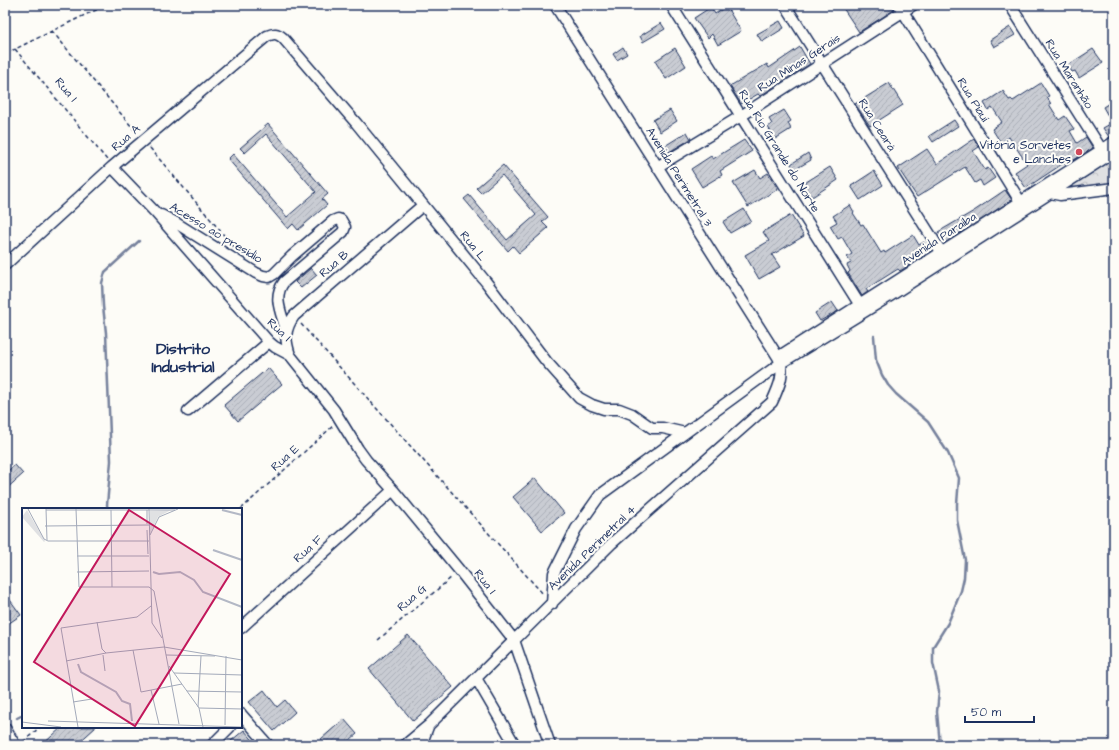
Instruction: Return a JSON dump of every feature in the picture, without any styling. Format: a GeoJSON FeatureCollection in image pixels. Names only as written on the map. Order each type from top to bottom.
{"type":"FeatureCollection","features":[{"type":"Feature","properties":{"kind":"street","name":"Avenida Perimetral 3"},"geometry":{"type":"LineString","coordinates":[[555,5],[780,360]]}},
{"type":"Feature","properties":{"kind":"street","name":"Rua Rio Grande do Norte"},"geometry":{"type":"LineString","coordinates":[[671,5],[862,309]]}},
{"type":"Feature","properties":{"kind":"street","name":"Rua Ceará"},"geometry":{"type":"LineString","coordinates":[[785,5],[943,256]]}},
{"type":"Feature","properties":{"kind":"street","name":"Rua Minas Gerais"},"geometry":{"type":"LineString","coordinates":[[657,167],[741,116],[822,64],[901,8],[912,5]]}},
{"type":"Feature","properties":{"kind":"street","name":"Rua Maranhão"},"geometry":{"type":"LineString","coordinates":[[1010,5],[1108,153]]}},
{"type":"Feature","properties":{"kind":"street","name":"Rua Piauí"},"geometry":{"type":"LineString","coordinates":[[901,8],[1023,205]]}},
{"type":"Feature","properties":{"kind":"street","name":"Rua L"},"geometry":{"type":"LineString","coordinates":[[267,36],[273,33],[284,38],[423,204],[486,282],[546,361],[579,398],[604,409],[619,409],[632,414],[652,428],[663,428],[685,434]]}},
{"type":"Feature","properties":{"kind":"street","name":"Rua A"},"geometry":{"type":"LineString","coordinates":[[5,265],[112,167],[267,36]]}},
{"type":"Feature","properties":{"kind":"street","name":"Avenida Paraíba"},"geometry":{"type":"LineString","coordinates":[[1023,205],[1050,194],[1108,153],[1114,142]]}},
{"type":"Feature","properties":{"kind":"street","name":"Avenida Paraíba"},"geometry":{"type":"LineString","coordinates":[[552,604],[554,573],[576,529],[600,496],[685,434],[780,360],[1023,205],[1108,153]]}},
{"type":"Feature","properties":{"kind":"street","name":"Rua I"},"geometry":{"type":"LineString","coordinates":[[112,167],[155,212],[269,342],[290,356],[340,420],[358,449],[459,570],[514,640],[550,745]]}},
{"type":"Feature","properties":{"kind":"street"},"geometry":{"type":"LineString","coordinates":[[1050,194],[1060,195],[1114,188]]}},
{"type":"Feature","properties":{"kind":"street","name":"Rua B"},"geometry":{"type":"LineString","coordinates":[[286,330],[294,316],[423,204]]}},
{"type":"Feature","properties":{"kind":"street","name":"Acesso ao presídio"},"geometry":{"type":"LineString","coordinates":[[155,212],[176,223],[256,273],[269,277],[333,221],[341,220],[345,227],[343,232],[280,287],[278,298],[286,330]]}},
{"type":"Feature","properties":{"kind":"street"},"geometry":{"type":"LineString","coordinates":[[286,330],[285,338],[290,356]]}},
{"type":"Feature","properties":{"kind":"street"},"geometry":{"type":"LineString","coordinates":[[188,411],[269,342]]}},
{"type":"Feature","properties":{"kind":"street","name":"Avenida Perimetral 4"},"geometry":{"type":"LineString","coordinates":[[405,745],[429,725],[552,604],[577,576],[772,402],[781,381],[780,360]]}},
{"type":"Feature","properties":{"kind":"street","name":"Rua F"},"geometry":{"type":"LineString","coordinates":[[242,627],[393,490]]}},
{"type":"Feature","properties":{"kind":"street"},"geometry":{"type":"LineString","coordinates":[[476,678],[515,745]]}},
{"type":"Feature","properties":{"kind":"street"},"geometry":{"type":"LineString","coordinates":[[242,716],[268,745]]}},
{"type":"Feature","properties":{"kind":"street"},"geometry":{"type":"LineString","coordinates":[[421,745],[429,725]]}},
{"type":"Feature","properties":{"kind":"street"},"geometry":{"type":"LineString","coordinates":[[5,728],[15,745]]}},
{"type":"Feature","properties":{"kind":"street"},"geometry":{"type":"LineString","coordinates":[[212,745],[229,728]]}},
{"type":"Feature","properties":{"kind":"path"},"geometry":{"type":"LineString","coordinates":[[5,54],[91,12],[110,5]]}},
{"type":"Feature","properties":{"kind":"path","name":"Rua I"},"geometry":{"type":"LineString","coordinates":[[15,49],[112,167]]}},
{"type":"Feature","properties":{"kind":"path","name":"Rua E"},"geometry":{"type":"LineString","coordinates":[[242,508],[340,420]]}},
{"type":"Feature","properties":{"kind":"path","name":"Rua G"},"geometry":{"type":"LineString","coordinates":[[378,640],[459,570]]}},
{"type":"Feature","properties":{"kind":"path"},"geometry":{"type":"LineString","coordinates":[[20,745],[39,728]]}},
{"type":"Feature","properties":{"kind":"green space"},"geometry":{"type":"Polygon","coordinates":[[[1114,159],[1114,185],[1064,191],[1114,159]]]}},
{"type":"Feature","properties":{"kind":"building"},"geometry":{"type":"Polygon","coordinates":[[[841,5],[891,5],[894,10],[859,32],[841,5]]]}},
{"type":"Feature","properties":{"kind":"building"},"geometry":{"type":"Polygon","coordinates":[[[726,6],[741,31],[718,45],[712,34],[708,38],[694,18],[711,7],[715,14],[726,6]]]}},
{"type":"Feature","properties":{"kind":"building"},"geometry":{"type":"Polygon","coordinates":[[[780,21],[784,28],[762,42],[757,34],[780,21]]]}},
{"type":"Feature","properties":{"kind":"building"},"geometry":{"type":"Polygon","coordinates":[[[661,23],[665,29],[643,42],[640,36],[661,23]]]}},
{"type":"Feature","properties":{"kind":"building"},"geometry":{"type":"Polygon","coordinates":[[[1010,27],[1015,35],[994,47],[990,40],[1010,27]]]}},
{"type":"Feature","properties":{"kind":"building"},"geometry":{"type":"Polygon","coordinates":[[[623,47],[627,54],[617,60],[613,54],[623,47]]]}},
{"type":"Feature","properties":{"kind":"building"},"geometry":{"type":"Polygon","coordinates":[[[800,47],[810,64],[760,96],[758,94],[741,104],[730,86],[767,64],[769,68],[800,47]]]}},
{"type":"Feature","properties":{"kind":"building"},"geometry":{"type":"Polygon","coordinates":[[[675,48],[686,66],[666,79],[655,61],[675,48]]]}},
{"type":"Feature","properties":{"kind":"building"},"geometry":{"type":"Polygon","coordinates":[[[1093,49],[1103,63],[1079,78],[1075,71],[1072,72],[1068,65],[1093,49]]]}},
{"type":"Feature","properties":{"kind":"building"},"geometry":{"type":"Polygon","coordinates":[[[889,83],[903,105],[870,126],[855,104],[889,83]]]}},
{"type":"Feature","properties":{"kind":"building"},"geometry":{"type":"Polygon","coordinates":[[[1041,83],[1049,96],[1047,97],[1051,104],[1049,104],[1059,120],[1065,116],[1074,129],[1070,131],[1077,143],[1086,137],[1093,148],[1065,165],[1064,163],[1026,188],[1015,172],[1027,164],[1009,137],[1001,143],[992,129],[1002,122],[992,107],[988,110],[984,103],[1003,91],[1009,100],[1011,99],[1013,101],[1041,83]]]}},
{"type":"Feature","properties":{"kind":"building"},"geometry":{"type":"Polygon","coordinates":[[[1114,100],[1114,136],[1109,137],[1103,128],[1112,123],[1103,107],[1114,100]]]}},
{"type":"Feature","properties":{"kind":"building"},"geometry":{"type":"Polygon","coordinates":[[[670,110],[677,121],[660,132],[653,120],[670,110]]]}},
{"type":"Feature","properties":{"kind":"building"},"geometry":{"type":"Polygon","coordinates":[[[784,110],[791,121],[788,123],[791,129],[775,139],[768,127],[772,124],[769,119],[784,110]]]}},
{"type":"Feature","properties":{"kind":"building"},"geometry":{"type":"Polygon","coordinates":[[[954,120],[958,126],[933,142],[929,136],[954,120]]]}},
{"type":"Feature","properties":{"kind":"building"},"geometry":{"type":"Polygon","coordinates":[[[268,124],[328,194],[322,199],[327,205],[298,230],[293,224],[288,229],[228,159],[233,154],[287,217],[316,192],[266,134],[245,153],[240,148],[268,124]]]}},
{"type":"Feature","properties":{"kind":"building"},"geometry":{"type":"Polygon","coordinates":[[[687,132],[691,139],[664,155],[660,149],[687,132]]]}},
{"type":"Feature","properties":{"kind":"building"},"geometry":{"type":"Polygon","coordinates":[[[974,139],[979,147],[973,151],[985,170],[988,168],[995,178],[983,186],[980,180],[975,183],[965,167],[917,197],[898,168],[927,149],[937,164],[974,139]]]}},
{"type":"Feature","properties":{"kind":"building"},"geometry":{"type":"Polygon","coordinates":[[[744,140],[752,151],[720,171],[722,175],[702,187],[691,169],[711,156],[713,159],[744,140]]]}},
{"type":"Feature","properties":{"kind":"building"},"geometry":{"type":"Polygon","coordinates":[[[808,153],[811,160],[794,170],[791,164],[808,153]]]}},
{"type":"Feature","properties":{"kind":"building"},"geometry":{"type":"Polygon","coordinates":[[[503,165],[548,217],[542,222],[548,228],[519,253],[513,246],[508,251],[464,199],[469,195],[507,240],[536,215],[502,175],[481,193],[476,188],[503,165]]]}},
{"type":"Feature","properties":{"kind":"building"},"geometry":{"type":"Polygon","coordinates":[[[830,167],[838,180],[812,197],[803,184],[830,167]]]}},
{"type":"Feature","properties":{"kind":"building"},"geometry":{"type":"Polygon","coordinates":[[[755,170],[760,178],[768,173],[778,189],[748,207],[733,183],[755,170]]]}},
{"type":"Feature","properties":{"kind":"building"},"geometry":{"type":"Polygon","coordinates":[[[874,171],[883,185],[860,200],[851,186],[874,171]]]}},
{"type":"Feature","properties":{"kind":"building"},"geometry":{"type":"Polygon","coordinates":[[[1005,190],[1012,200],[945,243],[938,232],[974,211],[1005,190]]]}},
{"type":"Feature","properties":{"kind":"building"},"geometry":{"type":"Polygon","coordinates":[[[850,205],[854,212],[853,213],[861,225],[863,224],[881,253],[884,251],[885,253],[913,235],[919,245],[924,242],[930,252],[900,271],[898,269],[866,289],[868,292],[862,296],[848,273],[850,271],[847,265],[851,263],[847,257],[852,254],[842,237],[838,239],[830,226],[837,222],[833,216],[850,205]]]}},
{"type":"Feature","properties":{"kind":"building"},"geometry":{"type":"Polygon","coordinates":[[[744,209],[751,221],[730,233],[723,222],[744,209]]]}},
{"type":"Feature","properties":{"kind":"building"},"geometry":{"type":"Polygon","coordinates":[[[791,215],[804,236],[772,255],[780,267],[759,279],[745,255],[769,241],[763,232],[791,215]]]}},
{"type":"Feature","properties":{"kind":"building"},"geometry":{"type":"Polygon","coordinates":[[[311,268],[317,275],[301,288],[295,282],[311,268]]]}},
{"type":"Feature","properties":{"kind":"building"},"geometry":{"type":"Polygon","coordinates":[[[832,302],[838,311],[820,321],[815,313],[832,302]]]}},
{"type":"Feature","properties":{"kind":"building"},"geometry":{"type":"Polygon","coordinates":[[[268,368],[282,384],[238,421],[224,405],[268,368]]]}},
{"type":"Feature","properties":{"kind":"building"},"geometry":{"type":"Polygon","coordinates":[[[15,465],[23,474],[5,490],[5,473],[15,465]]]}},
{"type":"Feature","properties":{"kind":"building"},"geometry":{"type":"Polygon","coordinates":[[[535,478],[564,513],[542,531],[513,497],[535,478]]]}},
{"type":"Feature","properties":{"kind":"building"},"geometry":{"type":"Polygon","coordinates":[[[5,593],[21,615],[5,626],[5,593]]]}},
{"type":"Feature","properties":{"kind":"building"},"geometry":{"type":"Polygon","coordinates":[[[408,635],[453,687],[413,721],[369,669],[408,635]]]}},
{"type":"Feature","properties":{"kind":"building"},"geometry":{"type":"Polygon","coordinates":[[[264,690],[277,707],[285,700],[295,712],[274,731],[249,702],[264,690]]]}},
{"type":"Feature","properties":{"kind":"building"},"geometry":{"type":"Polygon","coordinates":[[[344,719],[357,734],[344,745],[326,745],[321,739],[344,719]]]}},
{"type":"Feature","properties":{"kind":"building"},"geometry":{"type":"Polygon","coordinates":[[[61,728],[95,728],[76,745],[42,745],[61,728]]]}},
{"type":"Feature","properties":{"kind":"building"},"geometry":{"type":"Polygon","coordinates":[[[244,730],[257,745],[235,745],[231,741],[244,730]]]}},
{"type":"Feature","properties":{"kind":"waterway"},"geometry":{"type":"LineString","coordinates":[[108,508],[111,461],[106,333],[102,283],[105,272],[139,241]]}},
{"type":"Feature","properties":{"kind":"waterway"},"geometry":{"type":"LineString","coordinates":[[874,336],[876,360],[882,375],[896,394],[928,422],[948,453],[959,478],[957,520],[965,560],[964,578],[961,591],[948,623],[933,647],[933,663],[939,691],[937,712],[940,745]]}},
{"type":"Feature","properties":{"kind":"waterway"},"geometry":{"type":"LineString","coordinates":[[17,718],[22,716]]}},
{"type":"Feature","properties":{"kind":"place","name":"Vitória Sorvetes e Lanches"},"geometry":{"type":"Point","coordinates":[1079,152]}},
{"type":"Feature","properties":{"kind":"district","name":"Distrito Industrial"},"geometry":{"type":"Point","coordinates":[183,358]}}]}
